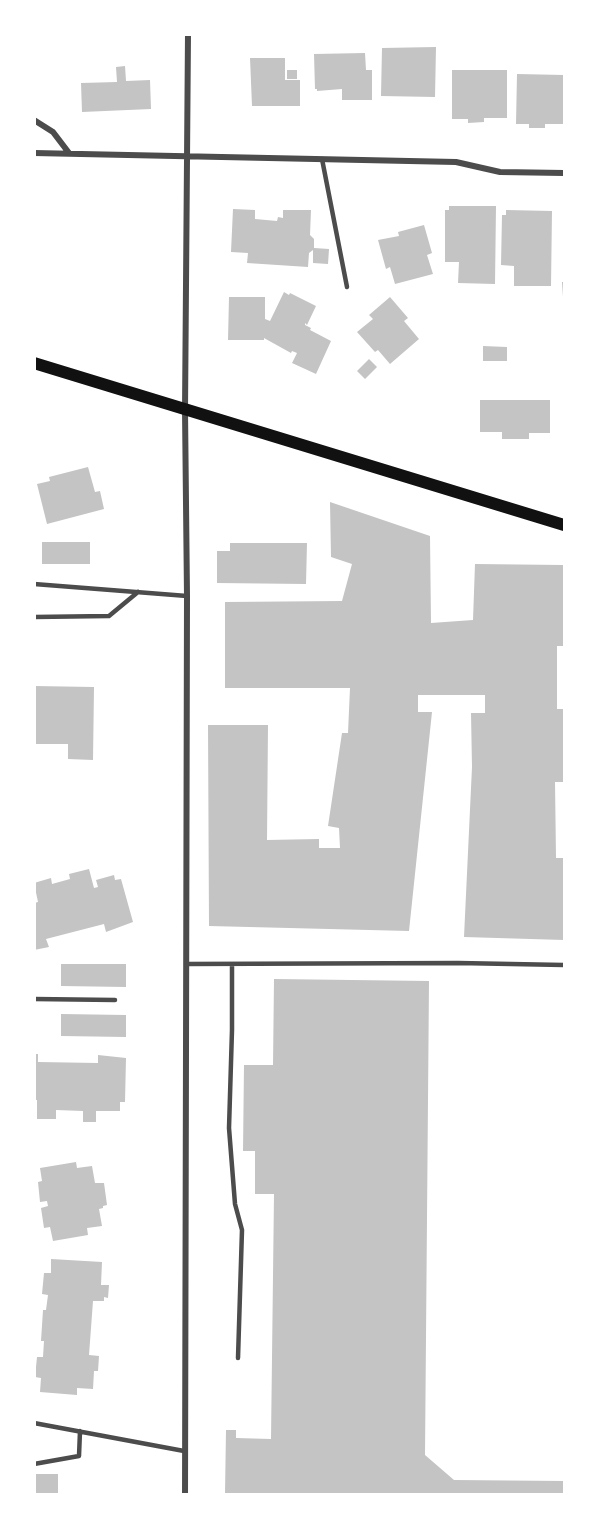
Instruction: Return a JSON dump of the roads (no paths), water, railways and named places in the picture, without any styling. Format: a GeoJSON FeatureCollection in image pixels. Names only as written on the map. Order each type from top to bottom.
{"type":"FeatureCollection","features":[{"type":"Feature","properties":{"kind":"main road"},"geometry":{"type":"LineString","coordinates":[[34,363],[564,525]]}},
{"type":"Feature","properties":{"kind":"street"},"geometry":{"type":"LineString","coordinates":[[185,1494],[187,596],[185,410],[188,34]]}},
{"type":"Feature","properties":{"kind":"street"},"geometry":{"type":"LineString","coordinates":[[34,120],[53,132],[69,153]]}},
{"type":"Feature","properties":{"kind":"street"},"geometry":{"type":"LineString","coordinates":[[34,153],[456,162],[500,172],[564,173]]}},
{"type":"Feature","properties":{"kind":"lane"},"geometry":{"type":"LineString","coordinates":[[322,159],[347,287]]}},
{"type":"Feature","properties":{"kind":"lane"},"geometry":{"type":"LineString","coordinates":[[34,584],[187,596]]}},
{"type":"Feature","properties":{"kind":"lane"},"geometry":{"type":"LineString","coordinates":[[34,617],[109,616],[138,591]]}},
{"type":"Feature","properties":{"kind":"lane"},"geometry":{"type":"LineString","coordinates":[[186,964],[564,965]]}},
{"type":"Feature","properties":{"kind":"lane"},"geometry":{"type":"LineString","coordinates":[[232,964],[229,1128],[235,1204],[242,1230],[238,1359]]}},
{"type":"Feature","properties":{"kind":"lane"},"geometry":{"type":"LineString","coordinates":[[34,999],[115,1000]]}},
{"type":"Feature","properties":{"kind":"lane"},"geometry":{"type":"LineString","coordinates":[[34,1423],[184,1451]]}},
{"type":"Feature","properties":{"kind":"lane"},"geometry":{"type":"LineString","coordinates":[[34,1464],[79,1456],[80,1431]]}}]}
